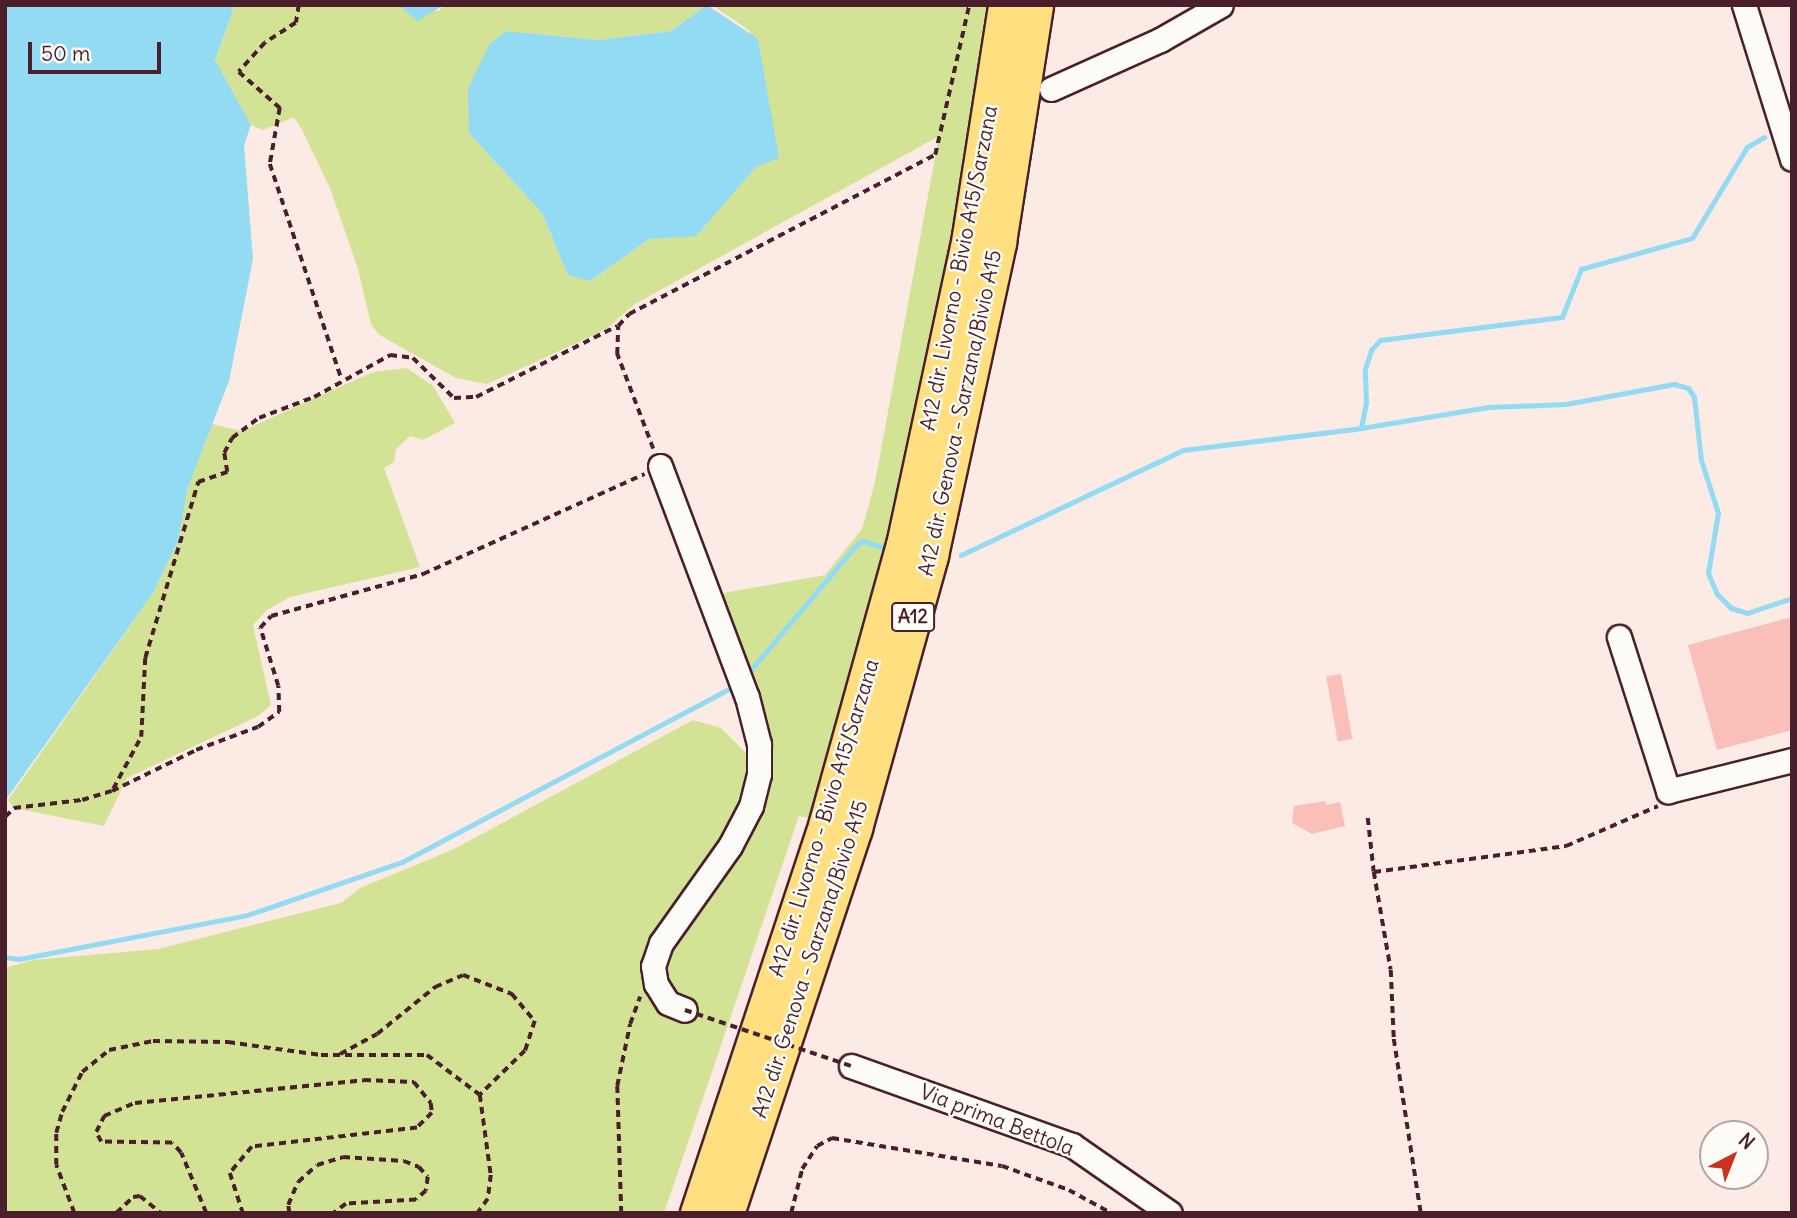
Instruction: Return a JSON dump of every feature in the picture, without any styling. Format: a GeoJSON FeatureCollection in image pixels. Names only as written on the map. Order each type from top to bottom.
{"type":"FeatureCollection","features":[{"type":"Feature","properties":{"kind":"highway","name":"A12 dir. Livorno - Bivio A15/Sarzana"},"geometry":{"type":"LineString","coordinates":[[698,1213],[827,822],[904,545],[970,236],[1006,5]]}},
{"type":"Feature","properties":{"kind":"highway","name":"A12 dir. Genova - Sarzana/Bivio A15"},"geometry":{"type":"LineString","coordinates":[[726,1213],[855,828],[930,555],[998,242],[1035,5]]}},
{"type":"Feature","properties":{"kind":"street"},"geometry":{"type":"LineString","coordinates":[[1051,89],[1160,40],[1221,5]]}},
{"type":"Feature","properties":{"kind":"street"},"geometry":{"type":"LineString","coordinates":[[1744,5],[1792,159]]}},
{"type":"Feature","properties":{"kind":"street"},"geometry":{"type":"LineString","coordinates":[[660,466],[747,697],[759,744],[759,764],[751,806],[730,846],[661,943],[653,966],[656,984],[668,1003],[685,1010]]}},
{"type":"Feature","properties":{"kind":"street"},"geometry":{"type":"LineString","coordinates":[[1619,637],[1668,791],[1792,760]]}},
{"type":"Feature","properties":{"kind":"street","name":"Via prima Bettola"},"geometry":{"type":"LineString","coordinates":[[851,1066],[1072,1145],[1170,1213]]}},
{"type":"Feature","properties":{"kind":"path"},"geometry":{"type":"LineString","coordinates":[[299,5],[296,23],[265,43],[239,72],[280,108],[270,164],[341,379]]}},
{"type":"Feature","properties":{"kind":"path"},"geometry":{"type":"LineString","coordinates":[[112,791],[141,737],[145,658],[198,482],[227,472],[224,453],[232,438],[259,418],[314,397],[341,379],[390,355],[413,358],[454,398],[476,397],[618,326],[629,314],[935,155],[969,5]]}},
{"type":"Feature","properties":{"kind":"path"},"geometry":{"type":"LineString","coordinates":[[5,817],[14,808],[82,800],[112,791],[196,750],[258,727],[279,712],[278,686],[261,628],[271,616],[423,574],[660,466],[617,354],[618,326]]}},
{"type":"Feature","properties":{"kind":"path"},"geometry":{"type":"LineString","coordinates":[[1374,872],[1566,845],[1639,818],[1663,803],[1668,791]]}},
{"type":"Feature","properties":{"kind":"path"},"geometry":{"type":"LineString","coordinates":[[1368,818],[1374,872],[1391,970],[1394,1039],[1421,1213]]}},
{"type":"Feature","properties":{"kind":"path"},"geometry":{"type":"LineString","coordinates":[[621,1213],[617,1086],[629,1024],[653,966]]}},
{"type":"Feature","properties":{"kind":"path"},"geometry":{"type":"LineString","coordinates":[[338,1055],[377,1034],[435,987],[463,975],[512,994],[535,1021],[525,1051],[480,1095]]}},
{"type":"Feature","properties":{"kind":"path"},"geometry":{"type":"LineString","coordinates":[[685,1010],[851,1066]]}},
{"type":"Feature","properties":{"kind":"path"},"geometry":{"type":"LineString","coordinates":[[74,1213],[56,1165],[56,1133],[82,1072],[109,1051],[153,1041],[228,1042],[338,1055],[426,1055],[480,1095],[491,1175],[488,1199],[478,1213]]}},
{"type":"Feature","properties":{"kind":"path"},"geometry":{"type":"LineString","coordinates":[[206,1213],[181,1153],[172,1143],[101,1142],[96,1132],[104,1116],[135,1103],[364,1080],[414,1082],[431,1103],[432,1113],[417,1128],[252,1147],[230,1173],[243,1213]]}},
{"type":"Feature","properties":{"kind":"path"},"geometry":{"type":"LineString","coordinates":[[792,1213],[802,1169],[817,1146],[832,1138],[1002,1166],[1069,1190],[1111,1213]]}},
{"type":"Feature","properties":{"kind":"path"},"geometry":{"type":"LineString","coordinates":[[289,1213],[288,1205],[298,1182],[317,1165],[344,1157],[404,1161],[419,1167],[428,1177],[426,1191],[416,1200],[346,1204],[334,1213]]}},
{"type":"Feature","properties":{"kind":"path"},"geometry":{"type":"LineString","coordinates":[[116,1213],[133,1197],[141,1196],[161,1213]]}},
{"type":"Feature","properties":{"kind":"green space"},"geometry":{"type":"Polygon","coordinates":[[[235,5],[399,5],[439,11],[444,5],[707,5],[671,31],[598,40],[506,31],[469,133],[542,213],[568,275],[590,281],[649,239],[696,235],[757,166],[750,31],[712,5],[1006,5],[827,822],[799,816],[664,1213],[5,1213],[5,968],[33,960],[158,949],[341,903],[360,888],[454,849],[693,720],[721,728],[768,775],[772,753],[718,594],[825,575],[862,529],[875,482],[939,136],[635,304],[605,330],[487,384],[456,378],[378,334],[371,324],[358,269],[330,188],[302,130],[294,117],[263,130],[251,125],[215,61],[235,5]]]}},
{"type":"Feature","properties":{"kind":"green space"},"geometry":{"type":"Polygon","coordinates":[[[407,368],[433,386],[455,423],[423,440],[410,436],[396,449],[394,462],[384,468],[420,567],[290,597],[267,610],[253,625],[271,705],[258,716],[127,778],[104,826],[14,808],[8,800],[153,593],[178,541],[188,487],[212,424],[242,431],[373,372],[407,368]]]}},
{"type":"Feature","properties":{"kind":"water"},"geometry":{"type":"Polygon","coordinates":[[[5,5],[235,5],[215,60],[251,125],[244,145],[253,259],[229,381],[188,487],[178,541],[153,593],[5,801],[5,5]]]}},
{"type":"Feature","properties":{"kind":"water"},"geometry":{"type":"Polygon","coordinates":[[[399,5],[444,5],[417,21],[399,5]]]}},
{"type":"Feature","properties":{"kind":"water"},"geometry":{"type":"Polygon","coordinates":[[[707,5],[758,39],[779,158],[757,166],[696,236],[649,239],[590,281],[568,275],[542,213],[469,133],[468,89],[489,45],[506,31],[598,40],[671,31],[707,5]]]}},
{"type":"Feature","properties":{"kind":"building"},"geometry":{"type":"Polygon","coordinates":[[[1792,617],[1792,730],[1717,750],[1688,645],[1792,617]]]}},
{"type":"Feature","properties":{"kind":"building"},"geometry":{"type":"Polygon","coordinates":[[[1341,674],[1352,739],[1338,742],[1326,677],[1341,674]]]}},
{"type":"Feature","properties":{"kind":"building"},"geometry":{"type":"Polygon","coordinates":[[[1325,801],[1327,805],[1340,802],[1345,826],[1312,834],[1292,823],[1294,806],[1325,801]]]}},
{"type":"Feature","properties":{"kind":"waterway"},"geometry":{"type":"LineString","coordinates":[[961,555],[1183,450],[1361,428],[1366,403],[1365,369],[1371,350],[1380,340],[1562,317],[1581,269],[1692,238],[1747,147],[1764,137]]}},
{"type":"Feature","properties":{"kind":"waterway"},"geometry":{"type":"LineString","coordinates":[[1361,428],[1488,407],[1566,404],[1674,384],[1688,388],[1694,397],[1701,460],[1718,513],[1708,573],[1717,594],[1731,608],[1747,613],[1792,598]]}},
{"type":"Feature","properties":{"kind":"waterway"},"geometry":{"type":"LineString","coordinates":[[748,673],[856,545],[863,541],[888,549]]}},
{"type":"Feature","properties":{"kind":"waterway"},"geometry":{"type":"LineString","coordinates":[[5,957],[19,959],[247,915],[402,862],[733,687]]}}]}
